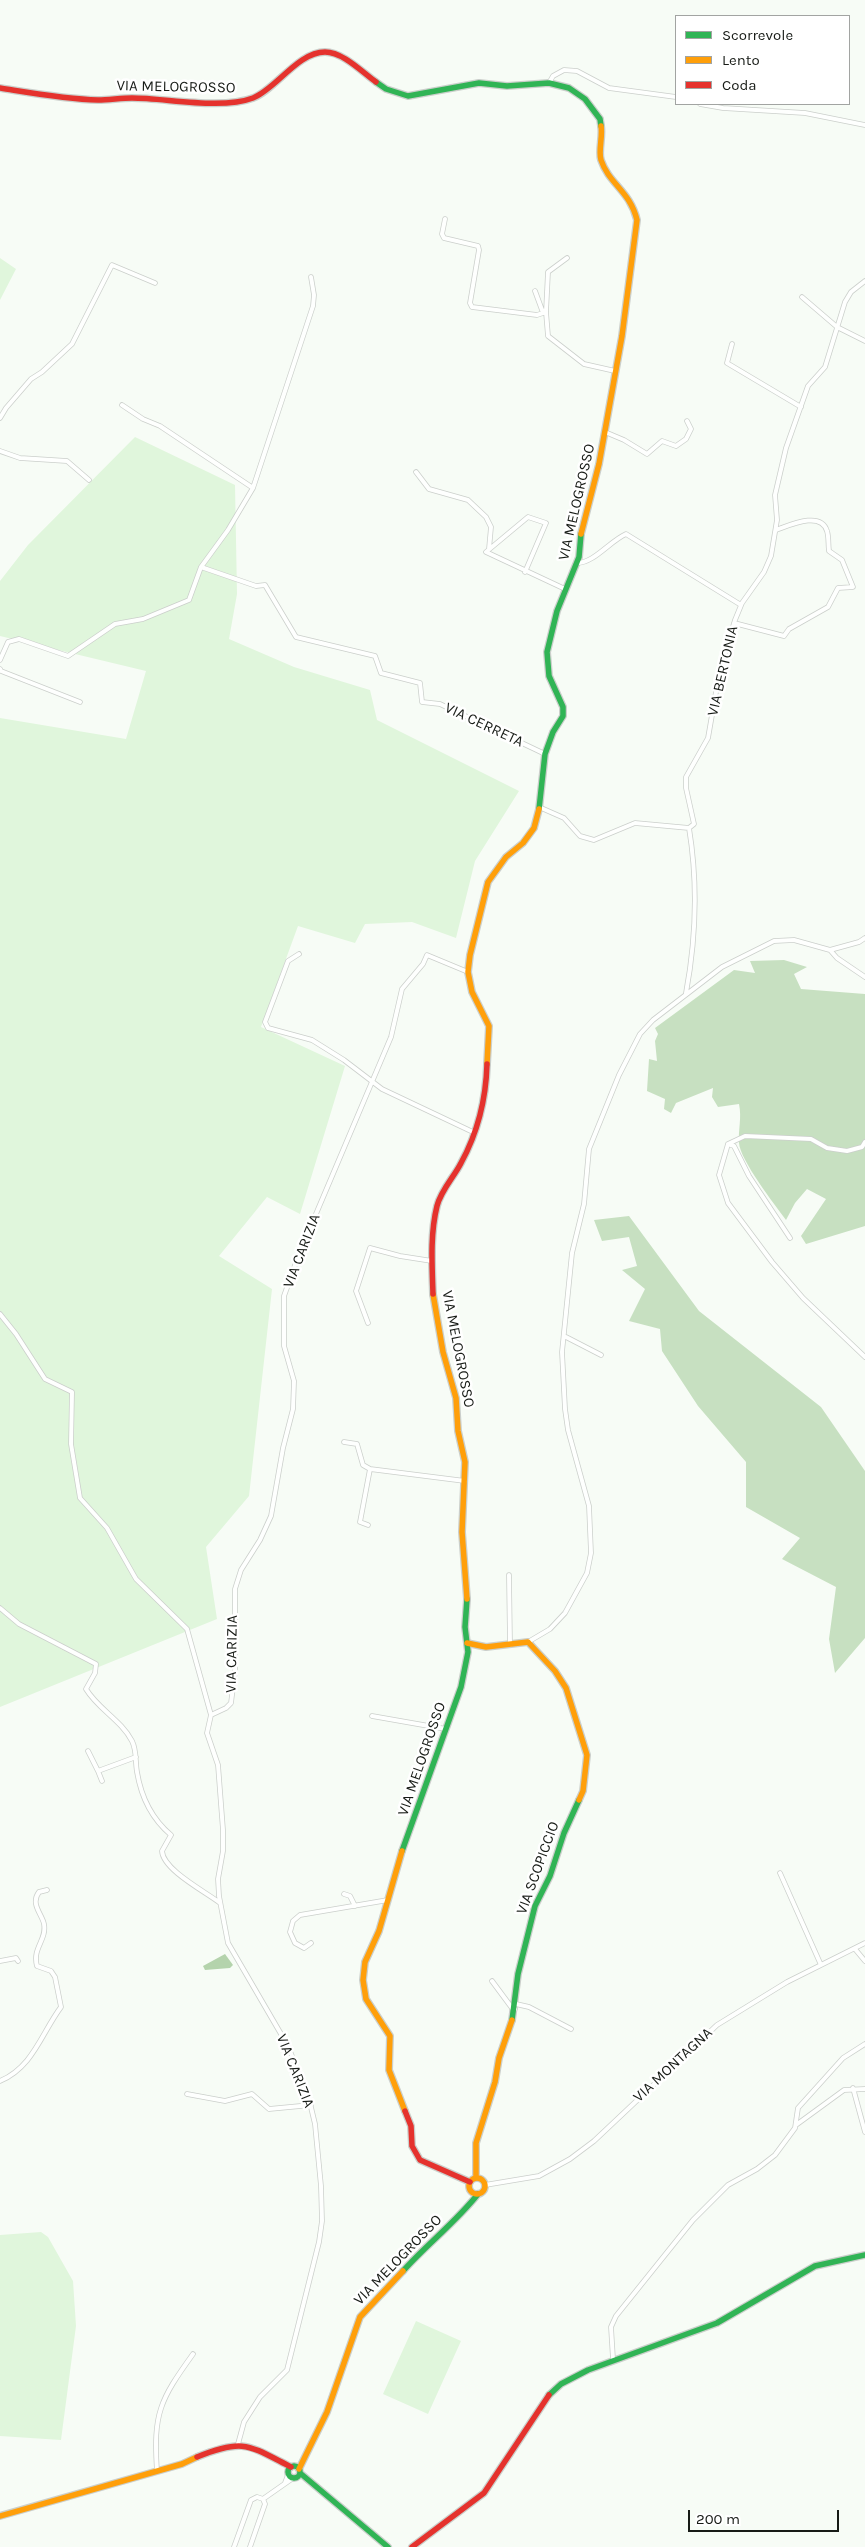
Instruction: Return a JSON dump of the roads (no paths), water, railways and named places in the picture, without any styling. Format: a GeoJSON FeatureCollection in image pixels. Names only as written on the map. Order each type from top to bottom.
{"type":"FeatureCollection","features":[{"type":"Feature","properties":{"kind":"street","name":"VIA MELOGROSSO"},"geometry":{"type":"LineString","coordinates":[[0,88],[59,97],[99,100],[132,98],[178,102],[237,102],[254,98],[312,54],[325,52],[336,54],[386,89],[408,96],[479,83],[507,86],[548,83],[569,88],[585,99],[600,119],[602,138],[600,158],[607,173],[624,191],[634,208],[637,220],[622,336],[599,464],[582,528],[577,563],[557,611],[548,652],[549,676],[563,707],[563,716],[553,732],[545,754],[539,807],[534,828],[524,843],[506,857],[488,882],[470,955],[468,972],[472,992],[489,1026],[486,1094],[475,1133],[461,1164],[449,1180],[437,1206],[432,1261],[434,1308],[443,1352],[456,1398],[458,1431],[465,1462],[462,1532],[468,1608],[465,1670],[446,1729],[395,1870],[379,1931],[365,1962],[363,1980],[366,1999],[390,2036],[389,2070],[411,2126],[412,2146],[420,2160],[470,2182]]}},
{"type":"Feature","properties":{"kind":"street"},"geometry":{"type":"LineString","coordinates":[[548,83],[553,76],[564,70],[577,71],[610,88],[675,97]]}},
{"type":"Feature","properties":{"kind":"street"},"geometry":{"type":"LineString","coordinates":[[706,105],[723,108],[805,113],[865,125]]}},
{"type":"Feature","properties":{"kind":"street"},"geometry":{"type":"LineString","coordinates":[[445,218],[442,234],[444,238],[478,246],[479,250],[470,303],[472,307],[537,315],[546,312]]}},
{"type":"Feature","properties":{"kind":"street"},"geometry":{"type":"LineString","coordinates":[[567,258],[548,272],[546,312],[548,336],[584,364],[616,371]]}},
{"type":"Feature","properties":{"kind":"street"},"geometry":{"type":"LineString","coordinates":[[0,418],[31,378],[42,372],[51,362],[61,357],[72,344],[112,265],[155,283]]}},
{"type":"Feature","properties":{"kind":"street"},"geometry":{"type":"LineString","coordinates":[[0,660],[8,642],[19,639],[68,656],[115,624],[143,619],[189,600],[200,567],[228,530],[253,488],[314,306],[314,295],[310,277]]}},
{"type":"Feature","properties":{"kind":"street","name":"VIA BERTONIA"},"geometry":{"type":"LineString","coordinates":[[686,993],[692,958],[694,926],[694,871],[689,828],[694,824],[686,788],[686,777],[708,738],[720,669],[734,623],[741,605],[764,572],[776,530],[775,495],[779,476],[808,386],[825,367],[836,327],[851,292],[865,281]]}},
{"type":"Feature","properties":{"kind":"street"},"geometry":{"type":"LineString","coordinates":[[535,291],[542,310],[546,312]]}},
{"type":"Feature","properties":{"kind":"street"},"geometry":{"type":"LineString","coordinates":[[802,297],[836,327],[865,341]]}},
{"type":"Feature","properties":{"kind":"street"},"geometry":{"type":"LineString","coordinates":[[732,344],[727,362],[801,407]]}},
{"type":"Feature","properties":{"kind":"street"},"geometry":{"type":"LineString","coordinates":[[122,405],[143,419],[160,426],[253,488]]}},
{"type":"Feature","properties":{"kind":"street"},"geometry":{"type":"LineString","coordinates":[[605,432],[624,440],[647,454],[662,441],[676,446],[686,439],[690,428],[687,420]]}},
{"type":"Feature","properties":{"kind":"street"},"geometry":{"type":"LineString","coordinates":[[0,451],[20,458],[67,461],[89,480]]}},
{"type":"Feature","properties":{"kind":"street"},"geometry":{"type":"LineString","coordinates":[[416,472],[429,489],[468,500],[486,517],[491,528],[489,549],[486,552],[525,572],[565,589]]}},
{"type":"Feature","properties":{"kind":"street"},"geometry":{"type":"LineString","coordinates":[[489,549],[528,517],[546,523],[525,572]]}},
{"type":"Feature","properties":{"kind":"street"},"geometry":{"type":"LineString","coordinates":[[734,623],[784,636],[789,629],[828,607],[838,588],[852,587],[842,560],[829,551],[828,530],[825,527],[812,520],[776,530]]}},
{"type":"Feature","properties":{"kind":"street"},"geometry":{"type":"LineString","coordinates":[[577,563],[584,563],[616,538],[626,534],[741,605]]}},
{"type":"Feature","properties":{"kind":"street","name":"VIA CERRETA"},"geometry":{"type":"LineString","coordinates":[[200,567],[256,586],[265,584],[296,637],[375,656],[381,672],[420,683],[422,702],[440,704],[545,754]]}},
{"type":"Feature","properties":{"kind":"street"},"geometry":{"type":"LineString","coordinates":[[0,669],[80,702]]}},
{"type":"Feature","properties":{"kind":"street"},"geometry":{"type":"LineString","coordinates":[[539,807],[564,818],[580,836],[594,840],[635,823],[689,828]]}},
{"type":"Feature","properties":{"kind":"street"},"geometry":{"type":"LineString","coordinates":[[467,1643],[486,1647],[528,1642],[550,1629],[565,1613],[587,1573],[591,1553],[589,1506],[574,1454],[565,1409],[562,1352],[566,1337],[572,1253],[584,1204],[589,1149],[619,1075],[640,1034],[653,1020],[686,993],[745,954],[774,941],[794,940],[830,950],[859,942],[865,938]]}},
{"type":"Feature","properties":{"kind":"street"},"geometry":{"type":"LineString","coordinates":[[830,950],[837,958],[865,977]]}},
{"type":"Feature","properties":{"kind":"street"},"geometry":{"type":"LineString","coordinates":[[299,954],[288,961],[265,1022],[268,1028],[312,1040],[344,1060],[371,1082],[412,1104],[475,1133]]}},
{"type":"Feature","properties":{"kind":"street","name":"VIA CARIZIA"},"geometry":{"type":"LineString","coordinates":[[238,2444],[244,2422],[260,2397],[287,2370],[319,2242],[322,2221],[321,2186],[315,2124],[311,2105],[288,2046],[228,1943],[220,1903],[218,1879],[223,1851],[218,1764],[208,1733],[211,1715],[226,1708],[231,1703],[235,1671],[233,1604],[235,1589],[241,1570],[260,1540],[272,1516],[283,1448],[293,1409],[294,1380],[284,1346],[284,1296],[299,1254],[391,1037],[402,989],[423,964],[426,955],[468,972]]}},
{"type":"Feature","properties":{"kind":"street"},"geometry":{"type":"LineString","coordinates":[[865,1142],[862,1147],[848,1151],[827,1148],[811,1139],[745,1136],[728,1144],[719,1175],[728,1203],[772,1262],[803,1298],[865,1357]]}},
{"type":"Feature","properties":{"kind":"street"},"geometry":{"type":"LineString","coordinates":[[728,1144],[734,1146],[749,1176],[790,1238]]}},
{"type":"Feature","properties":{"kind":"street"},"geometry":{"type":"LineString","coordinates":[[368,1323],[356,1291],[370,1248],[400,1256],[432,1261]]}},
{"type":"Feature","properties":{"kind":"street"},"geometry":{"type":"LineString","coordinates":[[0,1314],[16,1334],[45,1379],[72,1392],[71,1444],[80,1498],[107,1528],[136,1579],[187,1629],[211,1715]]}},
{"type":"Feature","properties":{"kind":"street"},"geometry":{"type":"LineString","coordinates":[[566,1337],[601,1355]]}},
{"type":"Feature","properties":{"kind":"street"},"geometry":{"type":"LineString","coordinates":[[344,1442],[357,1444],[362,1465],[370,1470],[465,1481]]}},
{"type":"Feature","properties":{"kind":"street"},"geometry":{"type":"LineString","coordinates":[[368,1525],[360,1522],[370,1470]]}},
{"type":"Feature","properties":{"kind":"street"},"geometry":{"type":"LineString","coordinates":[[509,1576],[510,1645]]}},
{"type":"Feature","properties":{"kind":"street"},"geometry":{"type":"LineString","coordinates":[[0,1608],[19,1624],[96,1664],[95,1673],[86,1689],[121,1726],[132,1741],[137,1772],[146,1802],[154,1817],[171,1835],[162,1851],[164,1860],[182,1877],[220,1903]]}},
{"type":"Feature","properties":{"kind":"street","name":"VIA SCOPICCIO"},"geometry":{"type":"LineString","coordinates":[[476,2178],[476,2143],[495,2082],[499,2058],[516,2006],[518,1974],[536,1906],[550,1876],[564,1833],[583,1791],[587,1768],[587,1755],[566,1688],[555,1671],[528,1642]]}},
{"type":"Feature","properties":{"kind":"street"},"geometry":{"type":"LineString","coordinates":[[372,1716],[446,1729]]}},
{"type":"Feature","properties":{"kind":"street"},"geometry":{"type":"LineString","coordinates":[[88,1751],[102,1780]]}},
{"type":"Feature","properties":{"kind":"street"},"geometry":{"type":"LineString","coordinates":[[98,1771],[136,1757]]}},
{"type":"Feature","properties":{"kind":"street"},"geometry":{"type":"LineString","coordinates":[[780,1872],[821,1965]]}},
{"type":"Feature","properties":{"kind":"street"},"geometry":{"type":"LineString","coordinates":[[0,2081],[11,2076],[25,2064],[61,2008],[56,1992],[56,1980],[51,1971],[37,1966],[35,1957],[44,1928],[38,1912],[36,1898],[40,1892],[47,1890]]}},
{"type":"Feature","properties":{"kind":"street"},"geometry":{"type":"LineString","coordinates":[[344,1894],[350,1896],[355,1906]]}},
{"type":"Feature","properties":{"kind":"street"},"geometry":{"type":"LineString","coordinates":[[311,1943],[304,1948],[295,1943],[290,1932],[293,1921],[300,1915],[316,1916],[388,1900]]}},
{"type":"Feature","properties":{"kind":"street","name":"VIA MONTAGNA"},"geometry":{"type":"LineString","coordinates":[[485,2185],[539,2176],[570,2159],[594,2141],[716,2025],[755,2000],[865,1943]]}},
{"type":"Feature","properties":{"kind":"street"},"geometry":{"type":"LineString","coordinates":[[855,1948],[865,1961]]}},
{"type":"Feature","properties":{"kind":"street"},"geometry":{"type":"LineString","coordinates":[[0,1961],[16,1958],[18,1961]]}},
{"type":"Feature","properties":{"kind":"street"},"geometry":{"type":"LineString","coordinates":[[492,1981],[512,2008],[516,2006],[530,2007],[571,2029]]}},
{"type":"Feature","properties":{"kind":"street"},"geometry":{"type":"LineString","coordinates":[[796,2125],[798,2108],[812,2090],[843,2058],[865,2044]]}},
{"type":"Feature","properties":{"kind":"street"},"geometry":{"type":"LineString","coordinates":[[853,2088],[865,2132]]}},
{"type":"Feature","properties":{"kind":"street"},"geometry":{"type":"LineString","coordinates":[[613,2359],[611,2327],[616,2316],[694,2220],[728,2185],[757,2169],[775,2155],[796,2125],[844,2090],[853,2088],[865,2089]]}},
{"type":"Feature","properties":{"kind":"street"},"geometry":{"type":"LineString","coordinates":[[187,2094],[225,2101],[252,2094],[269,2109],[311,2105]]}},
{"type":"Feature","properties":{"kind":"street"},"geometry":{"type":"LineString","coordinates":[[476,2178],[483,2180],[485,2185],[484,2190],[478,2194],[471,2192],[470,2182],[476,2178]]}},
{"type":"Feature","properties":{"kind":"street","name":"VIA MELOGROSSO"},"geometry":{"type":"LineString","coordinates":[[294,2472],[302,2461],[327,2412],[360,2317],[430,2241],[466,2208],[478,2194]]}},
{"type":"Feature","properties":{"kind":"street"},"geometry":{"type":"LineString","coordinates":[[412,2547],[484,2493],[549,2394],[561,2384],[613,2359],[717,2323],[815,2266],[865,2255]]}},
{"type":"Feature","properties":{"kind":"street"},"geometry":{"type":"LineString","coordinates":[[157,2471],[156,2426],[164,2394],[193,2354]]}},
{"type":"Feature","properties":{"kind":"street"},"geometry":{"type":"LineString","coordinates":[[0,2516],[157,2471],[220,2448],[238,2444],[258,2450],[282,2462],[307,2480],[388,2547]]}},
{"type":"Feature","properties":{"kind":"street"},"geometry":{"type":"LineString","coordinates":[[263,2499],[285,2482],[294,2472]]}},
{"type":"Feature","properties":{"kind":"street"},"geometry":{"type":"LineString","coordinates":[[234,2547],[251,2500],[257,2497],[263,2499]]}},
{"type":"Feature","properties":{"kind":"street"},"geometry":{"type":"LineString","coordinates":[[250,2547],[265,2504],[263,2499]]}}]}
